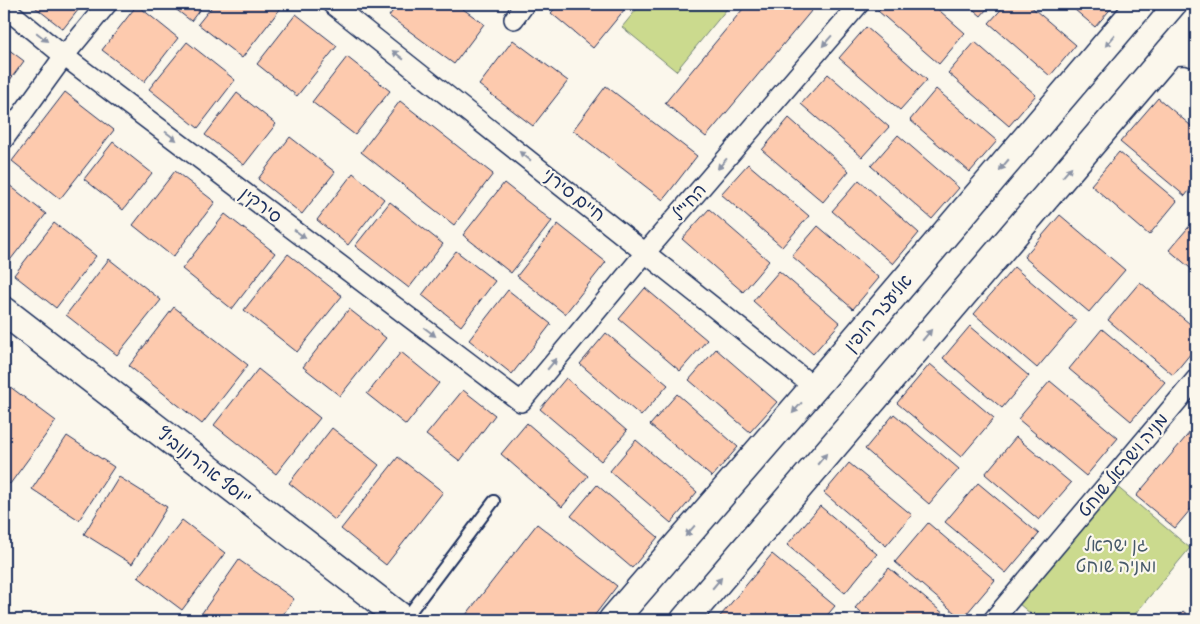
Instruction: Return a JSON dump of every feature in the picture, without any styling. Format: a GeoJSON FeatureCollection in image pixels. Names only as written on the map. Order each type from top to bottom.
{"type":"FeatureCollection","features":[{"type":"Feature","properties":{"kind":"main road","name":"אליעזר הופין"},"geometry":{"type":"LineString","coordinates":[[613,620],[1141,4]]}},
{"type":"Feature","properties":{"kind":"main road"},"geometry":{"type":"LineString","coordinates":[[685,620],[1166,56],[1195,31]]}},
{"type":"Feature","properties":{"kind":"main road","name":"יוסף אהרונוביץ'"},"geometry":{"type":"LineString","coordinates":[[4,311],[405,620]]}},
{"type":"Feature","properties":{"kind":"street"},"geometry":{"type":"LineString","coordinates":[[4,139],[64,56],[107,4]]}},
{"type":"Feature","properties":{"kind":"street","name":"חיים סירני"},"geometry":{"type":"LineString","coordinates":[[332,4],[814,387]]}},
{"type":"Feature","properties":{"kind":"street","name":"החי\"ל"},"geometry":{"type":"LineString","coordinates":[[521,402],[646,252],[859,4]]}},
{"type":"Feature","properties":{"kind":"street","name":"סירקין"},"geometry":{"type":"LineString","coordinates":[[4,7],[64,56],[521,402]]}},
{"type":"Feature","properties":{"kind":"street"},"geometry":{"type":"LineString","coordinates":[[1166,56],[1186,55],[1196,58]]}},
{"type":"Feature","properties":{"kind":"street","name":"מניה וישראל שוחט"},"geometry":{"type":"LineString","coordinates":[[993,620],[1196,379]]}},
{"type":"Feature","properties":{"kind":"lane"},"geometry":{"type":"LineString","coordinates":[[405,620],[494,502]]}},
{"type":"Feature","properties":{"kind":"green space"},"geometry":{"type":"Polygon","coordinates":[[[641,4],[731,4],[676,71],[622,27],[641,4]]]}},
{"type":"Feature","properties":{"kind":"green space","name":"גן ישראל ומניה שוחט"},"geometry":{"type":"Polygon","coordinates":[[[1109,480],[1190,548],[1130,620],[1038,620],[1012,598],[1109,480]]]}},
{"type":"Feature","properties":{"kind":"building"},"geometry":{"type":"Polygon","coordinates":[[[31,4],[83,4],[63,29],[31,4]]]}},
{"type":"Feature","properties":{"kind":"building"},"geometry":{"type":"Polygon","coordinates":[[[169,4],[204,4],[191,21],[169,4]]]}},
{"type":"Feature","properties":{"kind":"building"},"geometry":{"type":"Polygon","coordinates":[[[214,4],[284,4],[242,58],[198,24],[214,4]]]}},
{"type":"Feature","properties":{"kind":"building"},"geometry":{"type":"Polygon","coordinates":[[[398,4],[456,4],[484,24],[454,64],[389,16],[398,4]]]}},
{"type":"Feature","properties":{"kind":"building"},"geometry":{"type":"Polygon","coordinates":[[[559,4],[629,4],[593,48],[551,13],[559,4]]]}},
{"type":"Feature","properties":{"kind":"building"},"geometry":{"type":"Polygon","coordinates":[[[747,4],[817,4],[706,137],[665,103],[747,4]]]}},
{"type":"Feature","properties":{"kind":"building"},"geometry":{"type":"Polygon","coordinates":[[[885,4],[932,4],[965,33],[939,64],[878,11],[885,4]]]}},
{"type":"Feature","properties":{"kind":"building"},"geometry":{"type":"Polygon","coordinates":[[[967,4],[991,4],[981,16],[967,4]]]}},
{"type":"Feature","properties":{"kind":"building"},"geometry":{"type":"Polygon","coordinates":[[[1006,4],[1028,4],[1076,45],[1050,76],[989,23],[1006,4]]]}},
{"type":"Feature","properties":{"kind":"building"},"geometry":{"type":"Polygon","coordinates":[[[1068,4],[1115,4],[1095,27],[1068,4]]]}},
{"type":"Feature","properties":{"kind":"building"},"geometry":{"type":"Polygon","coordinates":[[[137,5],[178,38],[144,82],[102,50],[137,5]]]}},
{"type":"Feature","properties":{"kind":"building"},"geometry":{"type":"Polygon","coordinates":[[[296,14],[337,46],[297,96],[257,64],[296,14]]]}},
{"type":"Feature","properties":{"kind":"building"},"geometry":{"type":"Polygon","coordinates":[[[866,27],[927,80],[900,110],[839,58],[866,27]]]}},
{"type":"Feature","properties":{"kind":"building"},"geometry":{"type":"Polygon","coordinates":[[[513,40],[568,81],[533,126],[479,85],[513,40]]]}},
{"type":"Feature","properties":{"kind":"building"},"geometry":{"type":"Polygon","coordinates":[[[187,42],[235,80],[198,128],[149,89],[187,42]]]}},
{"type":"Feature","properties":{"kind":"building"},"geometry":{"type":"Polygon","coordinates":[[[975,42],[1036,95],[1009,126],[948,73],[975,42]]]}},
{"type":"Feature","properties":{"kind":"building"},"geometry":{"type":"Polygon","coordinates":[[[4,46],[24,61],[4,88],[4,46]]]}},
{"type":"Feature","properties":{"kind":"building"},"geometry":{"type":"Polygon","coordinates":[[[347,57],[390,91],[355,135],[312,102],[347,57]]]}},
{"type":"Feature","properties":{"kind":"building"},"geometry":{"type":"Polygon","coordinates":[[[828,74],[889,127],[862,157],[801,104],[828,74]]]}},
{"type":"Feature","properties":{"kind":"building"},"geometry":{"type":"Polygon","coordinates":[[[606,86],[697,156],[663,200],[573,130],[606,86]]]}},
{"type":"Feature","properties":{"kind":"building"},"geometry":{"type":"Polygon","coordinates":[[[936,89],[997,141],[970,172],[910,120],[936,89]]]}},
{"type":"Feature","properties":{"kind":"building"},"geometry":{"type":"Polygon","coordinates":[[[65,92],[114,130],[60,199],[12,161],[65,92]]]}},
{"type":"Feature","properties":{"kind":"building"},"geometry":{"type":"Polygon","coordinates":[[[237,93],[276,124],[244,165],[205,135],[237,93]]]}},
{"type":"Feature","properties":{"kind":"building"},"geometry":{"type":"Polygon","coordinates":[[[1158,98],[1196,130],[1196,182],[1185,196],[1120,142],[1158,98]]]}},
{"type":"Feature","properties":{"kind":"building"},"geometry":{"type":"Polygon","coordinates":[[[400,101],[493,174],[454,225],[361,152],[400,101]]]}},
{"type":"Feature","properties":{"kind":"building"},"geometry":{"type":"Polygon","coordinates":[[[789,118],[849,171],[823,202],[762,150],[789,118]]]}},
{"type":"Feature","properties":{"kind":"building"},"geometry":{"type":"Polygon","coordinates":[[[898,135],[959,188],[932,219],[871,166],[898,135]]]}},
{"type":"Feature","properties":{"kind":"building"},"geometry":{"type":"Polygon","coordinates":[[[290,137],[335,172],[302,214],[258,179],[290,137]]]}},
{"type":"Feature","properties":{"kind":"building"},"geometry":{"type":"Polygon","coordinates":[[[113,142],[152,173],[123,210],[84,179],[113,142]]]}},
{"type":"Feature","properties":{"kind":"building"},"geometry":{"type":"Polygon","coordinates":[[[1119,152],[1177,201],[1149,235],[1091,185],[1119,152]]]}},
{"type":"Feature","properties":{"kind":"building"},"geometry":{"type":"Polygon","coordinates":[[[748,164],[809,216],[782,247],[721,194],[748,164]]]}},
{"type":"Feature","properties":{"kind":"building"},"geometry":{"type":"Polygon","coordinates":[[[175,171],[215,202],[173,257],[133,225],[175,171]]]}},
{"type":"Feature","properties":{"kind":"building"},"geometry":{"type":"Polygon","coordinates":[[[353,173],[384,199],[348,245],[317,220],[353,173]]]}},
{"type":"Feature","properties":{"kind":"building"},"geometry":{"type":"Polygon","coordinates":[[[859,180],[919,233],[893,264],[832,211],[859,180]]]}},
{"type":"Feature","properties":{"kind":"building"},"geometry":{"type":"Polygon","coordinates":[[[4,181],[46,214],[4,268],[4,181]]]}},
{"type":"Feature","properties":{"kind":"building"},"geometry":{"type":"Polygon","coordinates":[[[504,183],[552,221],[511,273],[463,235],[504,183]]]}},
{"type":"Feature","properties":{"kind":"building"},"geometry":{"type":"Polygon","coordinates":[[[390,202],[443,244],[409,288],[355,246],[390,202]]]}},
{"type":"Feature","properties":{"kind":"building"},"geometry":{"type":"Polygon","coordinates":[[[709,209],[769,261],[743,292],[682,239],[709,209]]]}},
{"type":"Feature","properties":{"kind":"building"},"geometry":{"type":"Polygon","coordinates":[[[225,214],[275,253],[232,309],[182,269],[225,214]]]}},
{"type":"Feature","properties":{"kind":"building"},"geometry":{"type":"Polygon","coordinates":[[[1060,215],[1125,270],[1089,312],[1024,257],[1060,215]]]}},
{"type":"Feature","properties":{"kind":"building"},"geometry":{"type":"Polygon","coordinates":[[[1193,222],[1196,224],[1196,273],[1169,250],[1193,222]]]}},
{"type":"Feature","properties":{"kind":"building"},"geometry":{"type":"Polygon","coordinates":[[[54,223],[96,256],[56,308],[14,275],[54,223]]]}},
{"type":"Feature","properties":{"kind":"building"},"geometry":{"type":"Polygon","coordinates":[[[558,224],[606,262],[565,314],[517,276],[558,224]]]}},
{"type":"Feature","properties":{"kind":"building"},"geometry":{"type":"Polygon","coordinates":[[[818,226],[879,278],[853,309],[792,256],[818,226]]]}},
{"type":"Feature","properties":{"kind":"building"},"geometry":{"type":"Polygon","coordinates":[[[456,251],[495,281],[461,326],[422,295],[456,251]]]}},
{"type":"Feature","properties":{"kind":"building"},"geometry":{"type":"Polygon","coordinates":[[[288,254],[342,296],[297,352],[244,310],[288,254]]]}},
{"type":"Feature","properties":{"kind":"building"},"geometry":{"type":"Polygon","coordinates":[[[109,259],[161,300],[117,355],[66,315],[109,259]]]}},
{"type":"Feature","properties":{"kind":"building"},"geometry":{"type":"Polygon","coordinates":[[[1014,267],[1077,321],[1037,368],[974,314],[1014,267]]]}},
{"type":"Feature","properties":{"kind":"building"},"geometry":{"type":"Polygon","coordinates":[[[779,271],[840,323],[813,354],[753,301],[779,271]]]}},
{"type":"Feature","properties":{"kind":"building"},"geometry":{"type":"Polygon","coordinates":[[[1140,282],[1196,329],[1196,347],[1173,375],[1108,320],[1140,282]]]}},
{"type":"Feature","properties":{"kind":"building"},"geometry":{"type":"Polygon","coordinates":[[[645,288],[707,340],[680,371],[619,319],[645,288]]]}},
{"type":"Feature","properties":{"kind":"building"},"geometry":{"type":"Polygon","coordinates":[[[508,290],[551,324],[512,374],[469,340],[508,290]]]}},
{"type":"Feature","properties":{"kind":"building"},"geometry":{"type":"Polygon","coordinates":[[[174,307],[248,365],[202,424],[129,366],[174,307]]]}},
{"type":"Feature","properties":{"kind":"building"},"geometry":{"type":"Polygon","coordinates":[[[349,309],[386,338],[340,396],[303,367],[349,309]]]}},
{"type":"Feature","properties":{"kind":"building"},"geometry":{"type":"Polygon","coordinates":[[[970,326],[1029,376],[1002,408],[943,358],[970,326]]]}},
{"type":"Feature","properties":{"kind":"building"},"geometry":{"type":"Polygon","coordinates":[[[1102,329],[1165,382],[1131,421],[1069,369],[1102,329]]]}},
{"type":"Feature","properties":{"kind":"building"},"geometry":{"type":"Polygon","coordinates":[[[606,333],[668,385],[641,416],[580,364],[606,333]]]}},
{"type":"Feature","properties":{"kind":"building"},"geometry":{"type":"Polygon","coordinates":[[[716,349],[777,402],[750,432],[689,380],[716,349]]]}},
{"type":"Feature","properties":{"kind":"building"},"geometry":{"type":"Polygon","coordinates":[[[401,352],[439,383],[406,425],[367,394],[401,352]]]}},
{"type":"Feature","properties":{"kind":"building"},"geometry":{"type":"Polygon","coordinates":[[[930,364],[994,418],[961,457],[897,403],[930,364]]]}},
{"type":"Feature","properties":{"kind":"building"},"geometry":{"type":"Polygon","coordinates":[[[258,369],[320,418],[276,474],[214,425],[258,369]]]}},
{"type":"Feature","properties":{"kind":"building"},"geometry":{"type":"Polygon","coordinates":[[[566,378],[627,431],[601,461],[540,409],[566,378]]]}},
{"type":"Feature","properties":{"kind":"building"},"geometry":{"type":"Polygon","coordinates":[[[1050,381],[1118,438],[1086,476],[1018,419],[1050,381]]]}},
{"type":"Feature","properties":{"kind":"building"},"geometry":{"type":"Polygon","coordinates":[[[9,386],[56,421],[10,484],[4,479],[4,394],[9,386]]]}},
{"type":"Feature","properties":{"kind":"building"},"geometry":{"type":"Polygon","coordinates":[[[463,390],[495,415],[460,461],[426,435],[463,390]]]}},
{"type":"Feature","properties":{"kind":"building"},"geometry":{"type":"Polygon","coordinates":[[[677,394],[738,447],[712,477],[650,425],[677,394]]]}},
{"type":"Feature","properties":{"kind":"building"},"geometry":{"type":"Polygon","coordinates":[[[894,414],[959,469],[929,504],[865,449],[894,414]]]}},
{"type":"Feature","properties":{"kind":"building"},"geometry":{"type":"Polygon","coordinates":[[[527,423],[588,476],[562,507],[501,454],[527,423]]]}},
{"type":"Feature","properties":{"kind":"building"},"geometry":{"type":"Polygon","coordinates":[[[332,428],[379,465],[335,520],[289,483],[332,428]]]}},
{"type":"Feature","properties":{"kind":"building"},"geometry":{"type":"Polygon","coordinates":[[[1191,431],[1196,436],[1196,503],[1175,528],[1136,496],[1191,431]]]}},
{"type":"Feature","properties":{"kind":"building"},"geometry":{"type":"Polygon","coordinates":[[[67,436],[114,467],[79,520],[32,489],[67,436]]]}},
{"type":"Feature","properties":{"kind":"building"},"geometry":{"type":"Polygon","coordinates":[[[1016,437],[1071,483],[1039,520],[985,474],[1016,437]]]}},
{"type":"Feature","properties":{"kind":"building"},"geometry":{"type":"Polygon","coordinates":[[[636,440],[697,492],[671,523],[610,471],[636,440]]]}},
{"type":"Feature","properties":{"kind":"building"},"geometry":{"type":"Polygon","coordinates":[[[398,457],[443,492],[386,565],[341,529],[398,457]]]}},
{"type":"Feature","properties":{"kind":"building"},"geometry":{"type":"Polygon","coordinates":[[[849,463],[912,515],[886,546],[824,493],[849,463]]]}},
{"type":"Feature","properties":{"kind":"building"},"geometry":{"type":"Polygon","coordinates":[[[119,477],[167,507],[132,564],[84,534],[119,477]]]}},
{"type":"Feature","properties":{"kind":"building"},"geometry":{"type":"Polygon","coordinates":[[[978,483],[1039,534],[1006,573],[945,522],[978,483]]]}},
{"type":"Feature","properties":{"kind":"building"},"geometry":{"type":"Polygon","coordinates":[[[597,485],[658,537],[632,568],[571,516],[597,485]]]}},
{"type":"Feature","properties":{"kind":"building"},"geometry":{"type":"Polygon","coordinates":[[[820,506],[877,554],[845,593],[787,545],[820,506]]]}},
{"type":"Feature","properties":{"kind":"building"},"geometry":{"type":"Polygon","coordinates":[[[182,520],[225,553],[182,610],[138,577],[182,520]]]}},
{"type":"Feature","properties":{"kind":"building"},"geometry":{"type":"Polygon","coordinates":[[[928,523],[995,580],[962,619],[895,562],[928,523]]]}},
{"type":"Feature","properties":{"kind":"building"},"geometry":{"type":"Polygon","coordinates":[[[537,524],[617,586],[591,620],[462,620],[537,524]]]}},
{"type":"Feature","properties":{"kind":"building"},"geometry":{"type":"Polygon","coordinates":[[[772,554],[835,606],[823,620],[717,620],[772,554]]]}},
{"type":"Feature","properties":{"kind":"building"},"geometry":{"type":"Polygon","coordinates":[[[239,560],[294,599],[279,620],[197,620],[239,560]]]}},
{"type":"Feature","properties":{"kind":"building"},"geometry":{"type":"Polygon","coordinates":[[[889,568],[951,620],[870,620],[855,608],[889,568]]]}},
{"type":"Feature","properties":{"kind":"building"},"geometry":{"type":"Polygon","coordinates":[[[1183,611],[1194,620],[1174,620],[1183,611]]]}}]}
